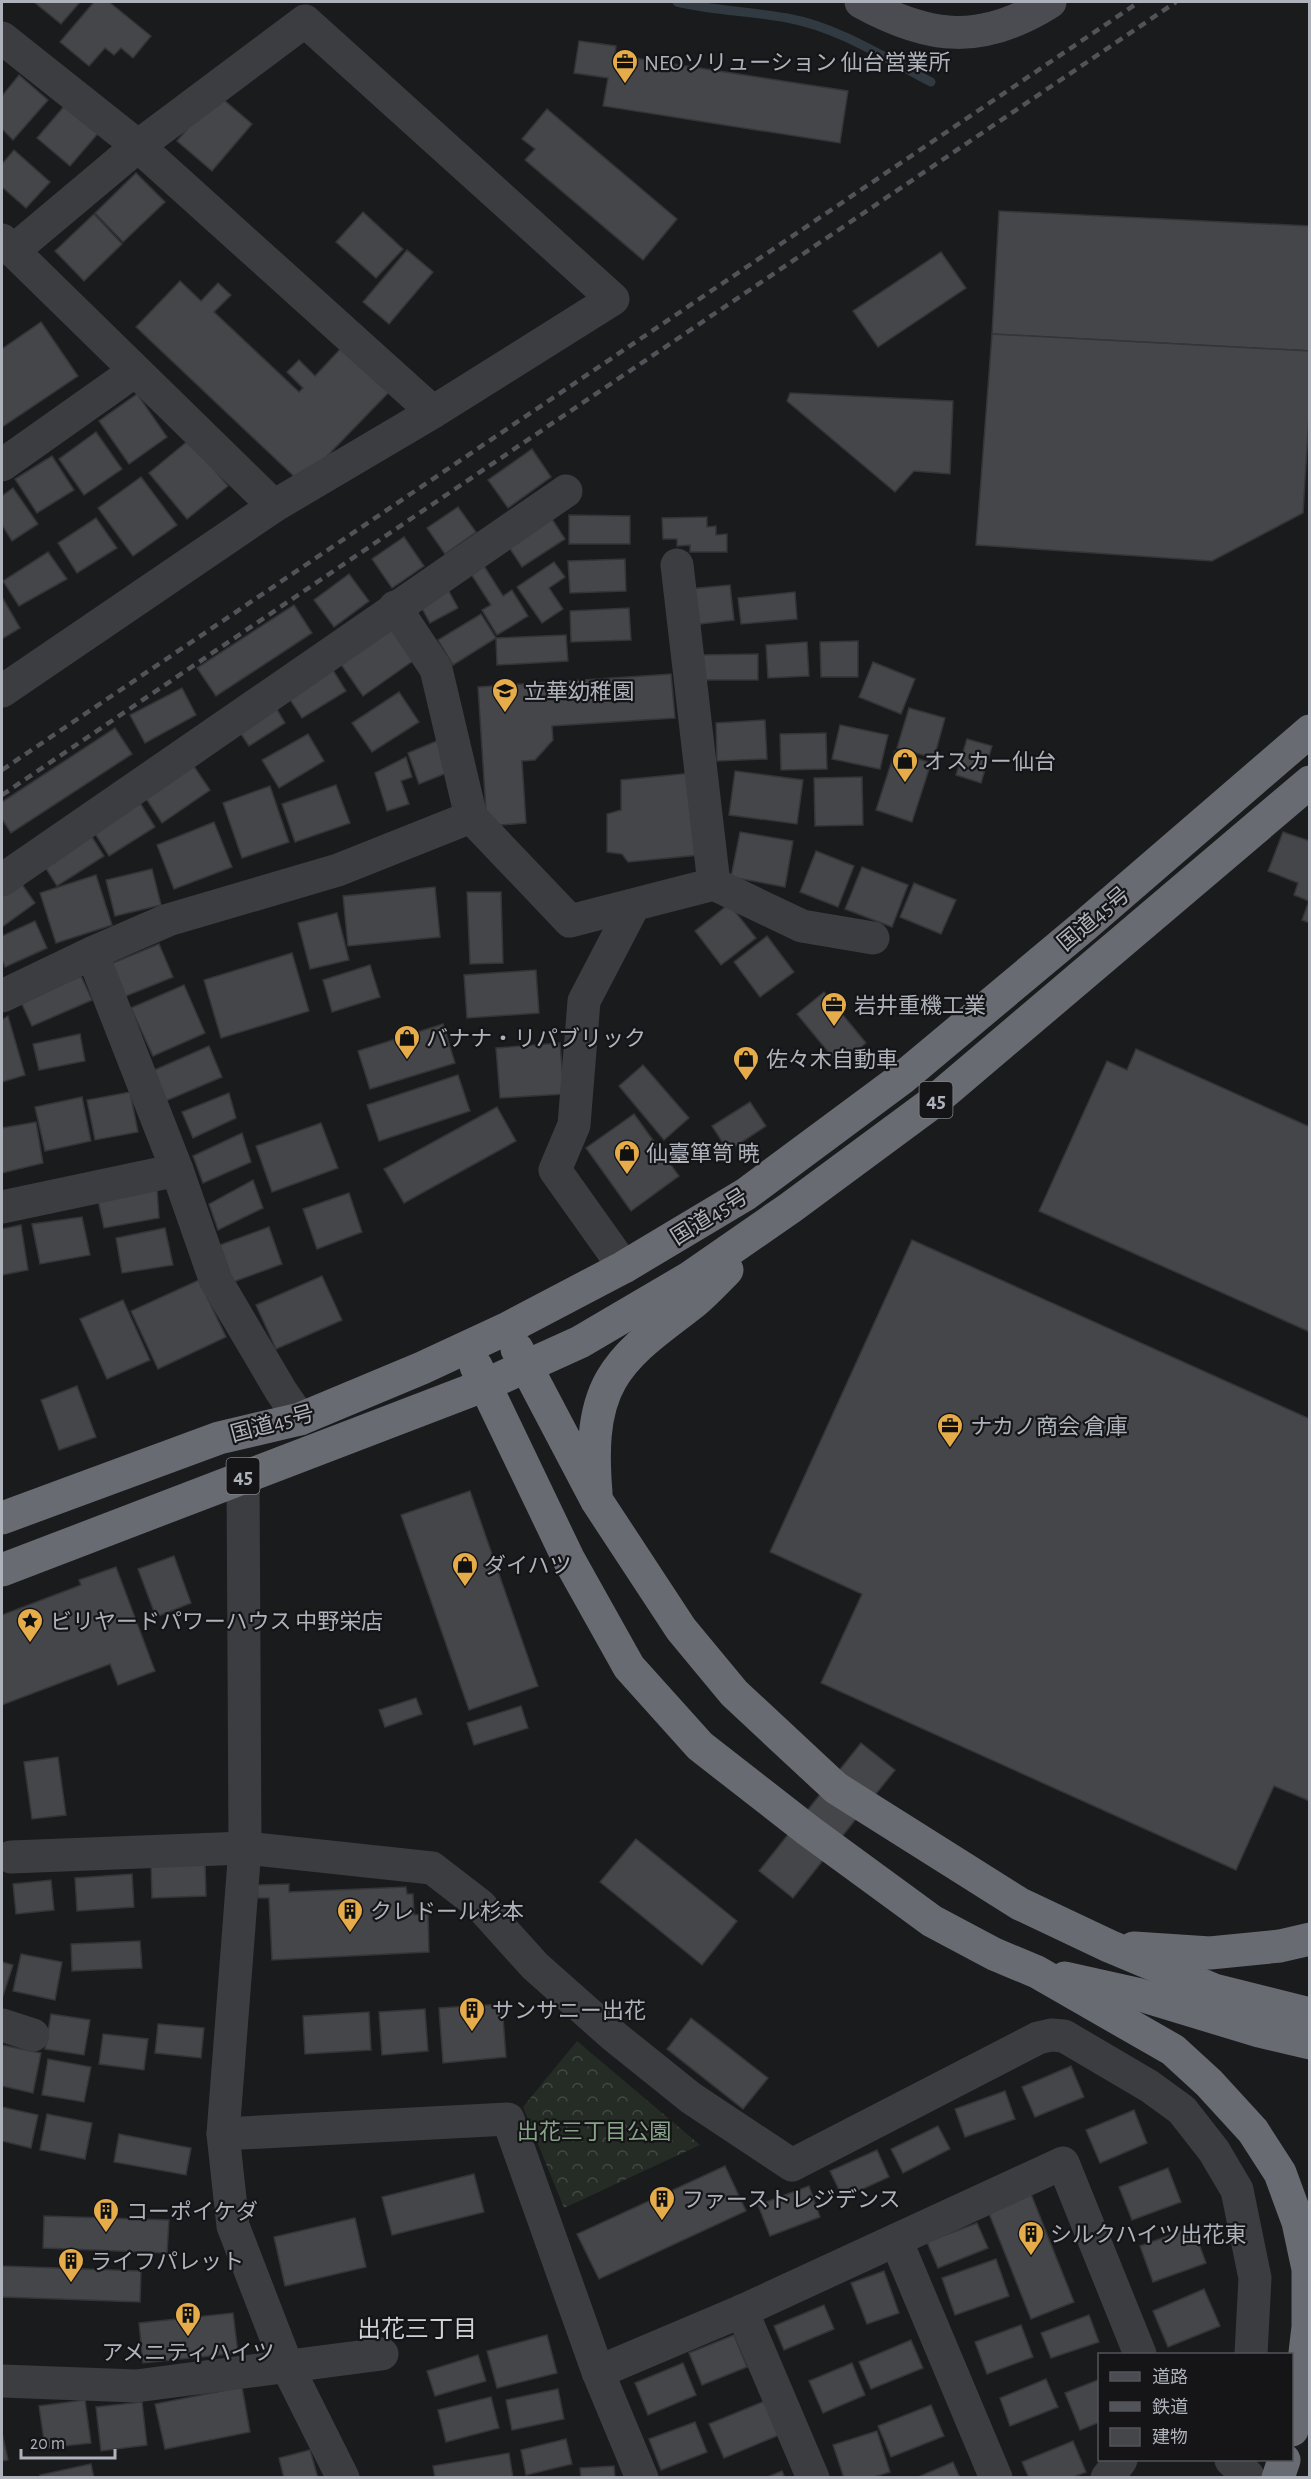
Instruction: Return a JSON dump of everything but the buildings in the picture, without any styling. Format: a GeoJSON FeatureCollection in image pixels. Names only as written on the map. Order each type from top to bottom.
{"type":"FeatureCollection","features":[{"type":"Feature","properties":{"kind":"highway","name":"国道45号"},"geometry":{"type":"LineString","coordinates":[[2,1518],[219,1438],[300,1419],[506,1329],[624,1268],[746,1194],[901,1079],[1084,926],[1310,731]]}},
{"type":"Feature","properties":{"kind":"highway","name":"国道45号"},"geometry":{"type":"LineString","coordinates":[[2,1570],[485,1385],[580,1342],[689,1278],[790,1209],[932,1103],[1310,782]]}},
{"type":"Feature","properties":{"kind":"highway"},"geometry":{"type":"LineString","coordinates":[[597,1501],[594,1464],[597,1422],[610,1382],[624,1361],[650,1336],[696,1301],[790,1209]]}},
{"type":"Feature","properties":{"kind":"highway"},"geometry":{"type":"LineString","coordinates":[[506,1329],[597,1501],[681,1629],[726,1684],[836,1788],[1020,1904],[1109,1946],[1214,1990],[1310,2014]]}},
{"type":"Feature","properties":{"kind":"highway"},"geometry":{"type":"LineString","coordinates":[[467,1347],[568,1558],[628,1666],[700,1746],[809,1831],[932,1921],[994,1954],[1037,1972],[1173,2050],[1209,2083],[1253,2131],[1280,2173],[1298,2222],[1308,2270],[1308,2327],[1301,2387],[1293,2425]]}},
{"type":"Feature","properties":{"kind":"highway"},"geometry":{"type":"LineString","coordinates":[[1109,1946],[1210,1953],[1280,1946],[1310,1939]]}},
{"type":"Feature","properties":{"kind":"highway"},"geometry":{"type":"LineString","coordinates":[[1037,1972],[1137,1994],[1259,2031],[1310,2043]]}},
{"type":"Feature","properties":{"kind":"highway"},"geometry":{"type":"LineString","coordinates":[[1252,2471],[1281,2461]]}},
{"type":"Feature","properties":{"kind":"street"},"geometry":{"type":"LineString","coordinates":[[861,2],[911,26],[943,31],[973,32],[983,32],[1024,18],[1050,2]]}},
{"type":"Feature","properties":{"kind":"street"},"geometry":{"type":"LineString","coordinates":[[2,692],[274,506],[434,412],[613,299],[305,21],[8,245],[274,506]]}},
{"type":"Feature","properties":{"kind":"street"},"geometry":{"type":"LineString","coordinates":[[2,38],[138,147],[434,412]]}},
{"type":"Feature","properties":{"kind":"street"},"geometry":{"type":"LineString","coordinates":[[2,465],[135,371]]}},
{"type":"Feature","properties":{"kind":"street"},"geometry":{"type":"LineString","coordinates":[[2,880],[566,491]]}},
{"type":"Feature","properties":{"kind":"street"},"geometry":{"type":"LineString","coordinates":[[677,565],[714,884]]}},
{"type":"Feature","properties":{"kind":"street"},"geometry":{"type":"LineString","coordinates":[[395,607],[436,669],[471,817],[570,921],[714,884],[802,926],[873,938]]}},
{"type":"Feature","properties":{"kind":"street"},"geometry":{"type":"LineString","coordinates":[[2,996],[92,953],[168,921],[338,870],[471,817]]}},
{"type":"Feature","properties":{"kind":"street"},"geometry":{"type":"LineString","coordinates":[[624,1268],[555,1170],[574,1125],[584,1001],[634,905]]}},
{"type":"Feature","properties":{"kind":"street"},"geometry":{"type":"LineString","coordinates":[[92,953],[177,1170],[215,1278],[281,1391],[300,1419]]}},
{"type":"Feature","properties":{"kind":"street"},"geometry":{"type":"LineString","coordinates":[[2,1208],[177,1170]]}},
{"type":"Feature","properties":{"kind":"street"},"geometry":{"type":"LineString","coordinates":[[243,1476],[245,1848],[224,2134],[233,2226],[286,2366],[344,2478]]}},
{"type":"Feature","properties":{"kind":"street"},"geometry":{"type":"LineString","coordinates":[[4,1860],[245,1848],[432,1868],[480,1905],[535,1966],[615,2037],[691,2098],[792,2165],[1038,2038],[1051,2035],[1064,2036],[1149,2086],[1182,2110],[1214,2151],[1237,2190],[1255,2278],[1251,2353]]}},
{"type":"Feature","properties":{"kind":"street"},"geometry":{"type":"LineString","coordinates":[[2,2025],[33,2035]]}},
{"type":"Feature","properties":{"kind":"street"},"geometry":{"type":"LineString","coordinates":[[224,2134],[508,2119],[598,2372],[642,2478]]}},
{"type":"Feature","properties":{"kind":"street"},"geometry":{"type":"LineString","coordinates":[[598,2372],[896,2241],[1063,2163],[1139,2353]]}},
{"type":"Feature","properties":{"kind":"street"},"geometry":{"type":"LineString","coordinates":[[896,2241],[996,2478]]}},
{"type":"Feature","properties":{"kind":"street"},"geometry":{"type":"LineString","coordinates":[[742,2310],[813,2478]]}},
{"type":"Feature","properties":{"kind":"street"},"geometry":{"type":"LineString","coordinates":[[2,2381],[136,2386],[382,2354]]}},
{"type":"Feature","properties":{"kind":"street"},"geometry":{"type":"LineString","coordinates":[[1107,2478],[1120,2461]]}},
{"type":"Feature","properties":{"kind":"green space","name":"出花三丁目公園"},"geometry":{"type":"Polygon","coordinates":[[[577,2041],[700,2145],[564,2208],[523,2107],[577,2041]]]}},
{"type":"Feature","properties":{"kind":"waterway"},"geometry":{"type":"LineString","coordinates":[[677,2],[806,22],[861,44],[931,82]]}},
{"type":"Feature","properties":{"kind":"railway"},"geometry":{"type":"LineString","coordinates":[[2,770],[1139,2]]}},
{"type":"Feature","properties":{"kind":"railway"},"geometry":{"type":"LineString","coordinates":[[2,795],[1176,2]]}},
{"type":"Feature","properties":{"kind":"place","name":"NEOソリューション 仙台営業所"},"geometry":{"type":"Point","coordinates":[625,85]}},
{"type":"Feature","properties":{"kind":"place","name":"立華幼稚園"},"geometry":{"type":"Point","coordinates":[505,714]}},
{"type":"Feature","properties":{"kind":"place","name":"オスカー仙台"},"geometry":{"type":"Point","coordinates":[905,784]}},
{"type":"Feature","properties":{"kind":"place","name":"岩井重機工業"},"geometry":{"type":"Point","coordinates":[834,1028]}},
{"type":"Feature","properties":{"kind":"place","name":"バナナ・リパブリック"},"geometry":{"type":"Point","coordinates":[407,1061]}},
{"type":"Feature","properties":{"kind":"place","name":"佐々木自動車"},"geometry":{"type":"Point","coordinates":[746,1082]}},
{"type":"Feature","properties":{"kind":"place","name":"仙臺箪笥 暁"},"geometry":{"type":"Point","coordinates":[627,1176]}},
{"type":"Feature","properties":{"kind":"place","name":"ナカノ商会 倉庫"},"geometry":{"type":"Point","coordinates":[950,1449]}},
{"type":"Feature","properties":{"kind":"place","name":"ダイハツ"},"geometry":{"type":"Point","coordinates":[465,1588]}},
{"type":"Feature","properties":{"kind":"place","name":"ビリヤードパワーハウス 中野栄店"},"geometry":{"type":"Point","coordinates":[30,1644]}},
{"type":"Feature","properties":{"kind":"place","name":"クレドール杉本"},"geometry":{"type":"Point","coordinates":[350,1934]}},
{"type":"Feature","properties":{"kind":"place","name":"サンサニー出花"},"geometry":{"type":"Point","coordinates":[472,2033]}},
{"type":"Feature","properties":{"kind":"place","name":"ファーストレジデンス"},"geometry":{"type":"Point","coordinates":[662,2222]}},
{"type":"Feature","properties":{"kind":"place","name":"コーポイケダ"},"geometry":{"type":"Point","coordinates":[106,2234]}},
{"type":"Feature","properties":{"kind":"place","name":"シルクハイツ出花東"},"geometry":{"type":"Point","coordinates":[1031,2257]}},
{"type":"Feature","properties":{"kind":"place","name":"ライフパレット"},"geometry":{"type":"Point","coordinates":[71,2284]}},
{"type":"Feature","properties":{"kind":"place","name":"アメニティハイツ"},"geometry":{"type":"Point","coordinates":[188,2338]}},
{"type":"Feature","properties":{"kind":"district","name":"出花三丁目"},"geometry":{"type":"Point","coordinates":[417,2329]}}]}
